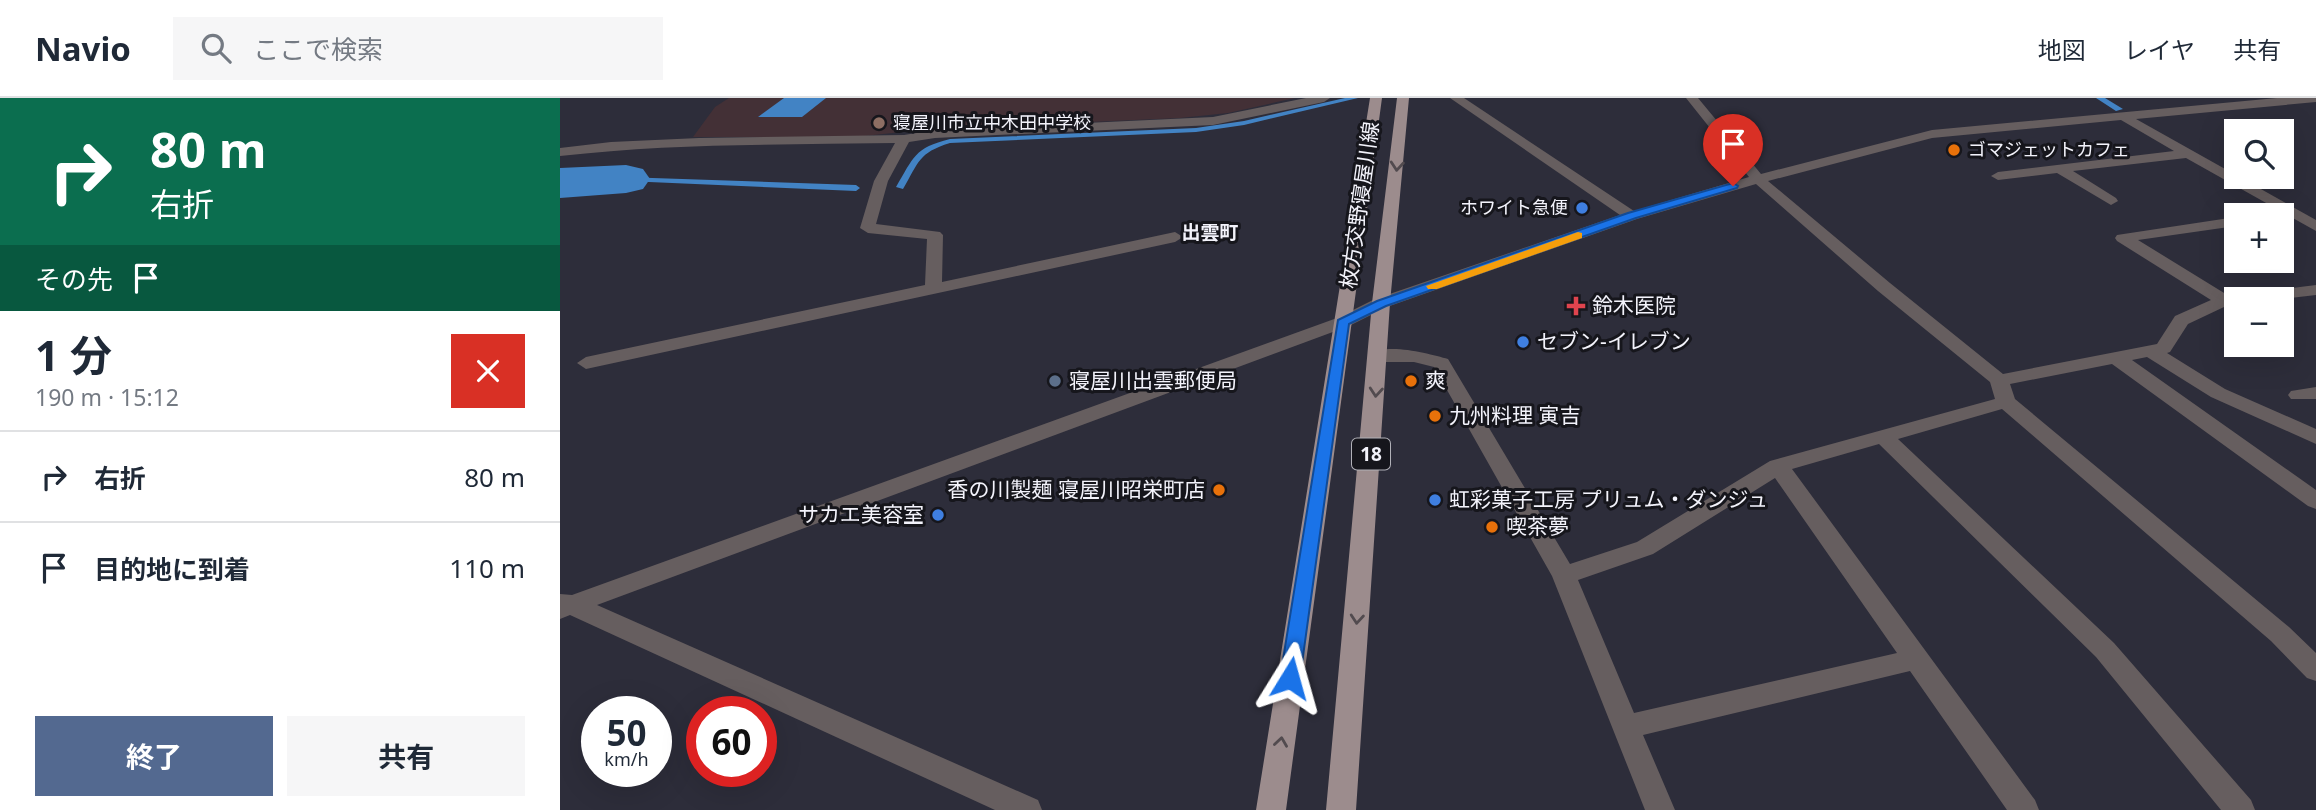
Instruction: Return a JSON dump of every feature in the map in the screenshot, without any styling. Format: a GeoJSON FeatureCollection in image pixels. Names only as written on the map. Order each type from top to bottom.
{"type":"FeatureCollection","features":[{"type":"Feature","properties":{"kind":"main road","name":"枚方交野寝屋川線"},"geometry":{"type":"LineString","coordinates":[[1271,810],[1376,98]]}},
{"type":"Feature","properties":{"kind":"main road","name":"枚方交野寝屋川線"},"geometry":{"type":"LineString","coordinates":[[1341,810],[1379,356],[1381,303],[1403,98]]}},
{"type":"Feature","properties":{"kind":"street"},"geometry":{"type":"LineString","coordinates":[[560,152],[611,146],[904,139],[935,134],[1213,121],[1324,98]]}},
{"type":"Feature","properties":{"kind":"street"},"geometry":{"type":"LineString","coordinates":[[1456,98],[1632,216]]}},
{"type":"Feature","properties":{"kind":"street"},"geometry":{"type":"LineString","coordinates":[[1692,98],[1758,178],[2280,634],[2316,670]]}},
{"type":"Feature","properties":{"kind":"street"},"geometry":{"type":"LineString","coordinates":[[564,605],[1343,322],[1381,303],[1632,216],[1758,178],[1932,134],[2316,99]]}},
{"type":"Feature","properties":{"kind":"street"},"geometry":{"type":"LineString","coordinates":[[2121,115],[2190,153],[2270,203]]}},
{"type":"Feature","properties":{"kind":"street"},"geometry":{"type":"LineString","coordinates":[[904,139],[883,172],[872,197],[867,228],[935,235],[933,290]]}},
{"type":"Feature","properties":{"kind":"street"},"geometry":{"type":"LineString","coordinates":[[1997,176],[2190,153]]}},
{"type":"Feature","properties":{"kind":"street"},"geometry":{"type":"LineString","coordinates":[[2058,168],[2111,201]]}},
{"type":"Feature","properties":{"kind":"street"},"geometry":{"type":"LineString","coordinates":[[2294,211],[2316,206]]}},
{"type":"Feature","properties":{"kind":"street"},"geometry":{"type":"LineString","coordinates":[[2294,216],[2316,226]]}},
{"type":"Feature","properties":{"kind":"street"},"geometry":{"type":"LineString","coordinates":[[2224,223],[2123,238],[2224,295]]}},
{"type":"Feature","properties":{"kind":"street"},"geometry":{"type":"LineString","coordinates":[[586,363],[1175,237]]}},
{"type":"Feature","properties":{"kind":"street"},"geometry":{"type":"LineString","coordinates":[[2294,293],[2316,290]]}},
{"type":"Feature","properties":{"kind":"street"},"geometry":{"type":"LineString","coordinates":[[1564,575],[1645,548],[1778,466],[1882,435],[2002,391],[2114,356],[2164,348],[2181,320],[2224,305]]}},
{"type":"Feature","properties":{"kind":"street"},"geometry":{"type":"LineString","coordinates":[[2149,350],[2218,393],[2316,437]]}},
{"type":"Feature","properties":{"kind":"street"},"geometry":{"type":"LineString","coordinates":[[1379,356],[1415,356],[1441,363],[1564,575],[1660,810]]}},
{"type":"Feature","properties":{"kind":"street"},"geometry":{"type":"LineString","coordinates":[[2114,356],[2316,501]]}},
{"type":"Feature","properties":{"kind":"street"},"geometry":{"type":"LineString","coordinates":[[1882,435],[2105,650],[2241,810]]}},
{"type":"Feature","properties":{"kind":"street"},"geometry":{"type":"LineString","coordinates":[[1778,466],[2024,810]]}},
{"type":"Feature","properties":{"kind":"street"},"geometry":{"type":"LineString","coordinates":[[564,605],[1027,810]]}},
{"type":"Feature","properties":{"kind":"street"},"geometry":{"type":"LineString","coordinates":[[1626,727],[1915,659]]}},
{"type":"Feature","properties":{"kind":"shaded area","name":"寝屋川市立中木田中学校"},"geometry":{"type":"Polygon","coordinates":[[[729,98],[1295,98],[1228,113],[1180,118],[930,129],[855,137],[693,137],[715,107],[729,98]]]}},
{"type":"Feature","properties":{"kind":"water"},"geometry":{"type":"Polygon","coordinates":[[[784,98],[826,98],[802,117],[758,117],[784,98]]]}},
{"type":"Feature","properties":{"kind":"waterway"},"geometry":{"type":"LineString","coordinates":[[900,187],[922,152],[950,141],[1196,130],[1244,123],[1354,98]]}},
{"type":"Feature","properties":{"kind":"waterway"},"geometry":{"type":"LineString","coordinates":[[2100,98],[2119,109]]}},
{"type":"Feature","properties":{"kind":"waterway"},"geometry":{"type":"LineString","coordinates":[[626,179],[856,188]]}},
{"type":"Feature","properties":{"kind":"waterway"},"geometry":{"type":"LineString","coordinates":[[560,183],[626,179]]}},
{"type":"Feature","properties":{"kind":"slow traffic"},"geometry":{"type":"LineString","coordinates":[[1432,286],[1578,236]]}},
{"type":"Feature","properties":{"kind":"place","name":"寝屋川市立中木田中学校"},"geometry":{"type":"Point","coordinates":[879,123]}},
{"type":"Feature","properties":{"kind":"place","name":"ゴマジェットカフェ"},"geometry":{"type":"Point","coordinates":[1954,150]}},
{"type":"Feature","properties":{"kind":"place","name":"ホワイト急便"},"geometry":{"type":"Point","coordinates":[1582,208]}},
{"type":"Feature","properties":{"kind":"place","name":"鈴木医院"},"geometry":{"type":"Point","coordinates":[1576,306]}},
{"type":"Feature","properties":{"kind":"place","name":"セブン-イレブン"},"geometry":{"type":"Point","coordinates":[1523,342]}},
{"type":"Feature","properties":{"kind":"place","name":"寝屋川出雲郵便局"},"geometry":{"type":"Point","coordinates":[1055,381]}},
{"type":"Feature","properties":{"kind":"place","name":"爽"},"geometry":{"type":"Point","coordinates":[1411,381]}},
{"type":"Feature","properties":{"kind":"place","name":"九州料理 寅吉"},"geometry":{"type":"Point","coordinates":[1435,416]}},
{"type":"Feature","properties":{"kind":"place","name":"香の川製麺 寝屋川昭栄町店"},"geometry":{"type":"Point","coordinates":[1219,490]}},
{"type":"Feature","properties":{"kind":"place","name":"虹彩菓子工房 プリュム・ダンジュ"},"geometry":{"type":"Point","coordinates":[1435,500]}},
{"type":"Feature","properties":{"kind":"place","name":"サカエ美容室"},"geometry":{"type":"Point","coordinates":[938,515]}},
{"type":"Feature","properties":{"kind":"place","name":"喫茶夢"},"geometry":{"type":"Point","coordinates":[1492,527]}},
{"type":"Feature","properties":{"kind":"district","name":"出雲町"},"geometry":{"type":"Point","coordinates":[1210,232]}},
{"type":"Feature","properties":{"kind":"route"},"geometry":{"type":"LineString","coordinates":[[1290,678],[1343,322],[1381,303],[1632,216],[1733,186]]}}]}
